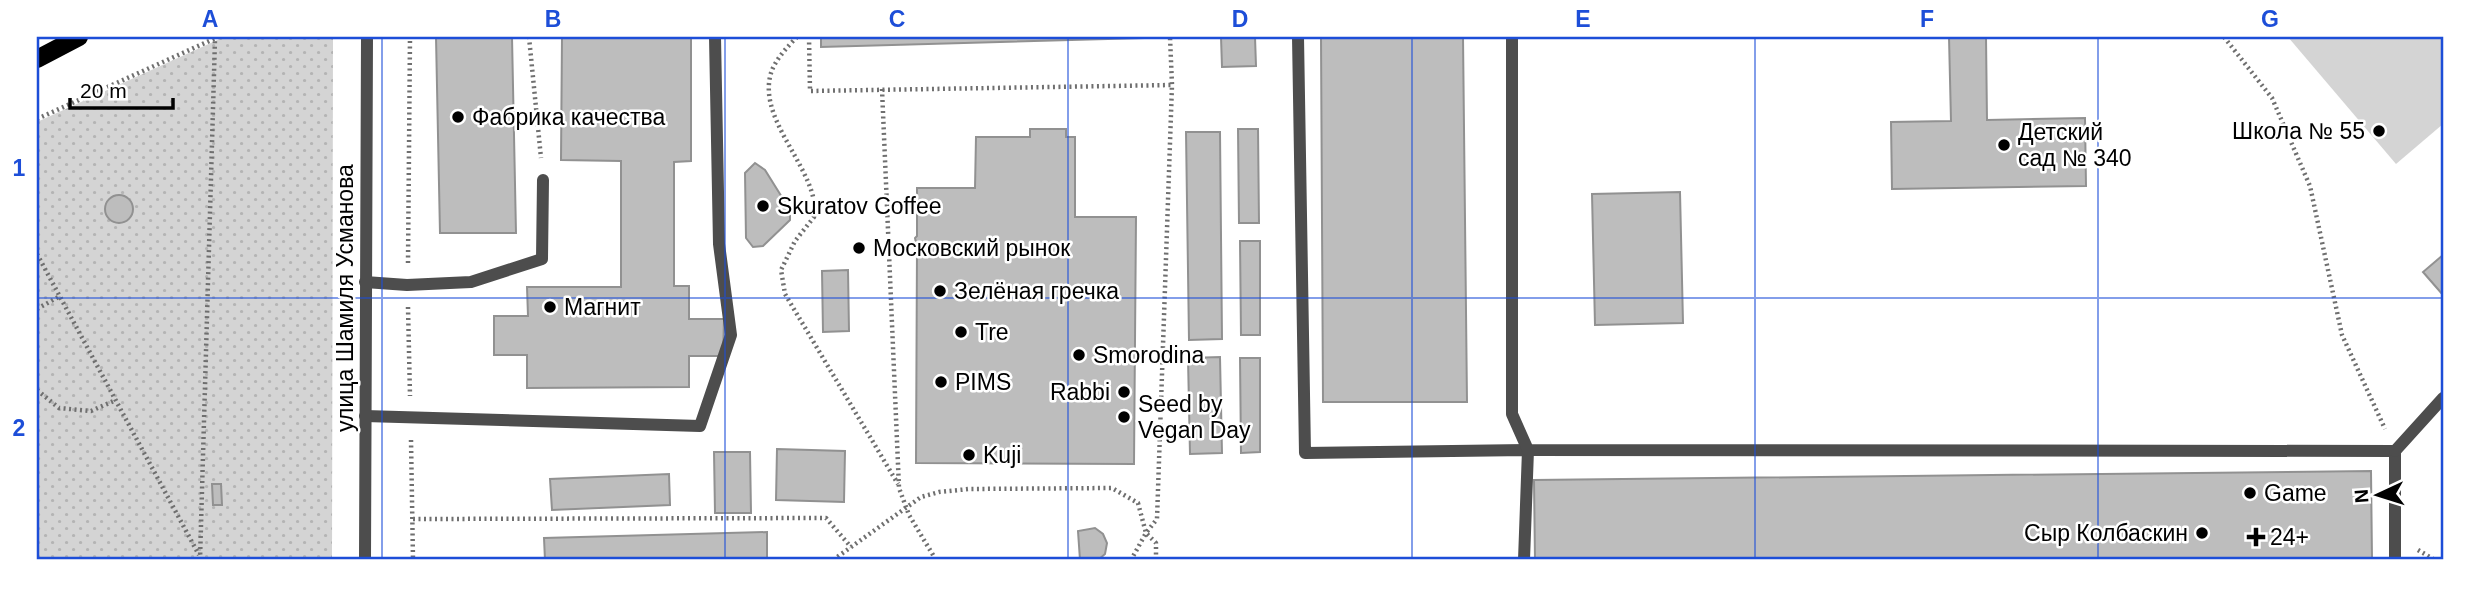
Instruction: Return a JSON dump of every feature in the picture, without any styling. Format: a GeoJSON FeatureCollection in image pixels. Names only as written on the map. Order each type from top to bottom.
{"type":"FeatureCollection","features":[{"type":"Feature","properties":{"kind":"main road"},"geometry":{"type":"LineString","coordinates":[[37,59],[79,37]]}},
{"type":"Feature","properties":{"kind":"street","name":"улица Шамиля Усманова"},"geometry":{"type":"LineString","coordinates":[[365,560],[367,37]]}},
{"type":"Feature","properties":{"kind":"street"},"geometry":{"type":"LineString","coordinates":[[365,416],[700,426],[731,335],[719,244],[715,37]]}},
{"type":"Feature","properties":{"kind":"street"},"geometry":{"type":"LineString","coordinates":[[1298,37],[1305,453],[1528,450],[2395,451]]}},
{"type":"Feature","properties":{"kind":"street"},"geometry":{"type":"LineString","coordinates":[[1512,37],[1512,414],[1528,450],[1524,560]]}},
{"type":"Feature","properties":{"kind":"street"},"geometry":{"type":"LineString","coordinates":[[365,282],[407,285],[471,282],[542,259],[543,180]]}},
{"type":"Feature","properties":{"kind":"street"},"geometry":{"type":"LineString","coordinates":[[2395,560],[2395,451],[2443,398]]}},
{"type":"Feature","properties":{"kind":"path"},"geometry":{"type":"LineString","coordinates":[[529,37],[543,180]]}},
{"type":"Feature","properties":{"kind":"path"},"geometry":{"type":"LineString","coordinates":[[797,37],[772,70],[768,89],[777,122],[802,170],[814,201],[814,218],[795,241],[781,270],[785,294],[898,484],[906,507],[936,560]]}},
{"type":"Feature","properties":{"kind":"path"},"geometry":{"type":"LineString","coordinates":[[809,37],[810,91],[1172,85]]}},
{"type":"Feature","properties":{"kind":"path"},"geometry":{"type":"LineString","coordinates":[[1131,560],[1157,519],[1172,85],[1170,37]]}},
{"type":"Feature","properties":{"kind":"path"},"geometry":{"type":"LineString","coordinates":[[2224,37],[2272,98],[2310,186],[2342,335],[2395,451]]}},
{"type":"Feature","properties":{"kind":"path"},"geometry":{"type":"LineString","coordinates":[[37,119],[217,38],[200,558]]}},
{"type":"Feature","properties":{"kind":"path"},"geometry":{"type":"LineString","coordinates":[[882,89],[898,484]]}},
{"type":"Feature","properties":{"kind":"path"},"geometry":{"type":"LineString","coordinates":[[37,254],[200,558]]}},
{"type":"Feature","properties":{"kind":"path"},"geometry":{"type":"LineString","coordinates":[[37,309],[60,296]]}},
{"type":"Feature","properties":{"kind":"path"},"geometry":{"type":"LineString","coordinates":[[37,390],[59,408],[91,411],[116,400]]}},
{"type":"Feature","properties":{"kind":"path"},"geometry":{"type":"LineString","coordinates":[[833,560],[921,497],[939,492],[959,489],[1112,488],[1138,503],[1146,533],[1156,543],[1156,560]]}},
{"type":"Feature","properties":{"kind":"path"},"geometry":{"type":"LineString","coordinates":[[413,519],[827,519],[851,547]]}},
{"type":"Feature","properties":{"kind":"shaded area"},"geometry":{"type":"Polygon","coordinates":[[[224,37],[333,37],[332,560],[37,560],[37,122],[224,37]]]}},
{"type":"Feature","properties":{"kind":"shaded area"},"geometry":{"type":"Polygon","coordinates":[[[2288,37],[2439,37],[2443,42],[2443,124],[2396,164],[2288,37]]]}},
{"type":"Feature","properties":{"kind":"building"},"geometry":{"type":"Polygon","coordinates":[[[436,37],[512,37],[516,233],[440,233],[436,37]]]}},
{"type":"Feature","properties":{"kind":"building"},"geometry":{"type":"Polygon","coordinates":[[[562,37],[691,37],[691,161],[674,162],[674,286],[689,286],[689,319],[724,319],[723,356],[689,356],[689,387],[527,388],[527,355],[494,355],[494,316],[528,316],[527,287],[621,287],[621,161],[561,160],[562,37]]]}},
{"type":"Feature","properties":{"kind":"building"},"geometry":{"type":"Polygon","coordinates":[[[821,37],[1144,37],[1144,38],[821,47],[821,37]]]}},
{"type":"Feature","properties":{"kind":"building"},"geometry":{"type":"Polygon","coordinates":[[[1221,37],[1255,37],[1256,66],[1222,67],[1221,37]]]}},
{"type":"Feature","properties":{"kind":"building"},"geometry":{"type":"Polygon","coordinates":[[[1321,37],[1463,37],[1467,402],[1323,402],[1321,37]]]}},
{"type":"Feature","properties":{"kind":"building"},"geometry":{"type":"Polygon","coordinates":[[[1949,37],[1986,37],[1987,120],[2085,118],[2086,186],[1892,189],[1891,122],[1951,121],[1949,37]]]}},
{"type":"Feature","properties":{"kind":"building"},"geometry":{"type":"Polygon","coordinates":[[[1030,129],[1066,129],[1066,137],[1075,137],[1075,217],[1136,217],[1134,464],[916,463],[917,188],[975,188],[976,137],[1030,137],[1030,129]]]}},
{"type":"Feature","properties":{"kind":"building"},"geometry":{"type":"Polygon","coordinates":[[[1238,129],[1258,129],[1259,223],[1239,223],[1238,129]]]}},
{"type":"Feature","properties":{"kind":"building"},"geometry":{"type":"Polygon","coordinates":[[[1186,132],[1220,132],[1222,339],[1189,340],[1186,132]]]}},
{"type":"Feature","properties":{"kind":"building"},"geometry":{"type":"Polygon","coordinates":[[[755,163],[765,170],[790,210],[790,220],[763,246],[753,247],[746,238],[745,173],[755,163]]]}},
{"type":"Feature","properties":{"kind":"building"},"geometry":{"type":"Polygon","coordinates":[[[1680,192],[1683,323],[1595,325],[1592,194],[1680,192]]]}},
{"type":"Feature","properties":{"kind":"building"},"geometry":{"type":"Polygon","coordinates":[[[119,195],[129,199],[133,209],[129,219],[119,223],[109,219],[105,209],[109,199],[119,195]]]}},
{"type":"Feature","properties":{"kind":"building"},"geometry":{"type":"Polygon","coordinates":[[[1240,241],[1260,241],[1260,335],[1241,335],[1240,241]]]}},
{"type":"Feature","properties":{"kind":"building"},"geometry":{"type":"Polygon","coordinates":[[[2443,255],[2443,295],[2423,272],[2443,255]]]}},
{"type":"Feature","properties":{"kind":"building"},"geometry":{"type":"Polygon","coordinates":[[[848,270],[849,331],[823,332],[822,271],[848,270]]]}},
{"type":"Feature","properties":{"kind":"building"},"geometry":{"type":"Polygon","coordinates":[[[1220,357],[1222,453],[1190,454],[1188,358],[1220,357]]]}},
{"type":"Feature","properties":{"kind":"building"},"geometry":{"type":"Polygon","coordinates":[[[1240,358],[1260,358],[1260,452],[1241,453],[1240,358]]]}},
{"type":"Feature","properties":{"kind":"building"},"geometry":{"type":"Polygon","coordinates":[[[777,449],[845,451],[844,502],[776,500],[777,449]]]}},
{"type":"Feature","properties":{"kind":"building"},"geometry":{"type":"Polygon","coordinates":[[[714,452],[750,452],[751,513],[715,513],[714,452]]]}},
{"type":"Feature","properties":{"kind":"building"},"geometry":{"type":"Polygon","coordinates":[[[2371,471],[2372,560],[1535,560],[1534,480],[2371,471]]]}},
{"type":"Feature","properties":{"kind":"building"},"geometry":{"type":"Polygon","coordinates":[[[669,474],[670,505],[552,510],[550,479],[669,474]]]}},
{"type":"Feature","properties":{"kind":"building"},"geometry":{"type":"Polygon","coordinates":[[[212,484],[221,484],[222,505],[213,505],[212,484]]]}},
{"type":"Feature","properties":{"kind":"building"},"geometry":{"type":"Polygon","coordinates":[[[1095,528],[1103,534],[1107,543],[1105,554],[1098,560],[1080,560],[1078,531],[1095,528]]]}},
{"type":"Feature","properties":{"kind":"building"},"geometry":{"type":"Polygon","coordinates":[[[767,532],[767,560],[545,560],[544,538],[767,532]]]}},
{"type":"Feature","properties":{"kind":"place","name":"Фабрика качества"},"geometry":{"type":"Point","coordinates":[458,117]}},
{"type":"Feature","properties":{"kind":"place","name":"Школа № 55"},"geometry":{"type":"Point","coordinates":[2379,131]}},
{"type":"Feature","properties":{"kind":"place","name":"Детский сад № 340"},"geometry":{"type":"Point","coordinates":[2004,145]}},
{"type":"Feature","properties":{"kind":"place","name":"Skuratov Coffee"},"geometry":{"type":"Point","coordinates":[763,206]}},
{"type":"Feature","properties":{"kind":"place","name":"Московский рынок"},"geometry":{"type":"Point","coordinates":[859,248]}},
{"type":"Feature","properties":{"kind":"place","name":"Зелёная гречка"},"geometry":{"type":"Point","coordinates":[940,291]}},
{"type":"Feature","properties":{"kind":"place","name":"Магнит"},"geometry":{"type":"Point","coordinates":[550,307]}},
{"type":"Feature","properties":{"kind":"place","name":"Tre"},"geometry":{"type":"Point","coordinates":[961,332]}},
{"type":"Feature","properties":{"kind":"place","name":"Smorodina"},"geometry":{"type":"Point","coordinates":[1079,355]}},
{"type":"Feature","properties":{"kind":"place","name":"PIMS"},"geometry":{"type":"Point","coordinates":[941,382]}},
{"type":"Feature","properties":{"kind":"place","name":"Rabbi"},"geometry":{"type":"Point","coordinates":[1124,392]}},
{"type":"Feature","properties":{"kind":"place","name":"Seed by Vegan Day"},"geometry":{"type":"Point","coordinates":[1124,417]}},
{"type":"Feature","properties":{"kind":"place","name":"Kuji"},"geometry":{"type":"Point","coordinates":[969,455]}},
{"type":"Feature","properties":{"kind":"place","name":"Game"},"geometry":{"type":"Point","coordinates":[2250,493]}},
{"type":"Feature","properties":{"kind":"place","name":"Сыр Колбаскин"},"geometry":{"type":"Point","coordinates":[2202,533]}},
{"type":"Feature","properties":{"kind":"place","name":"24+"},"geometry":{"type":"Point","coordinates":[2256,537]}}]}
